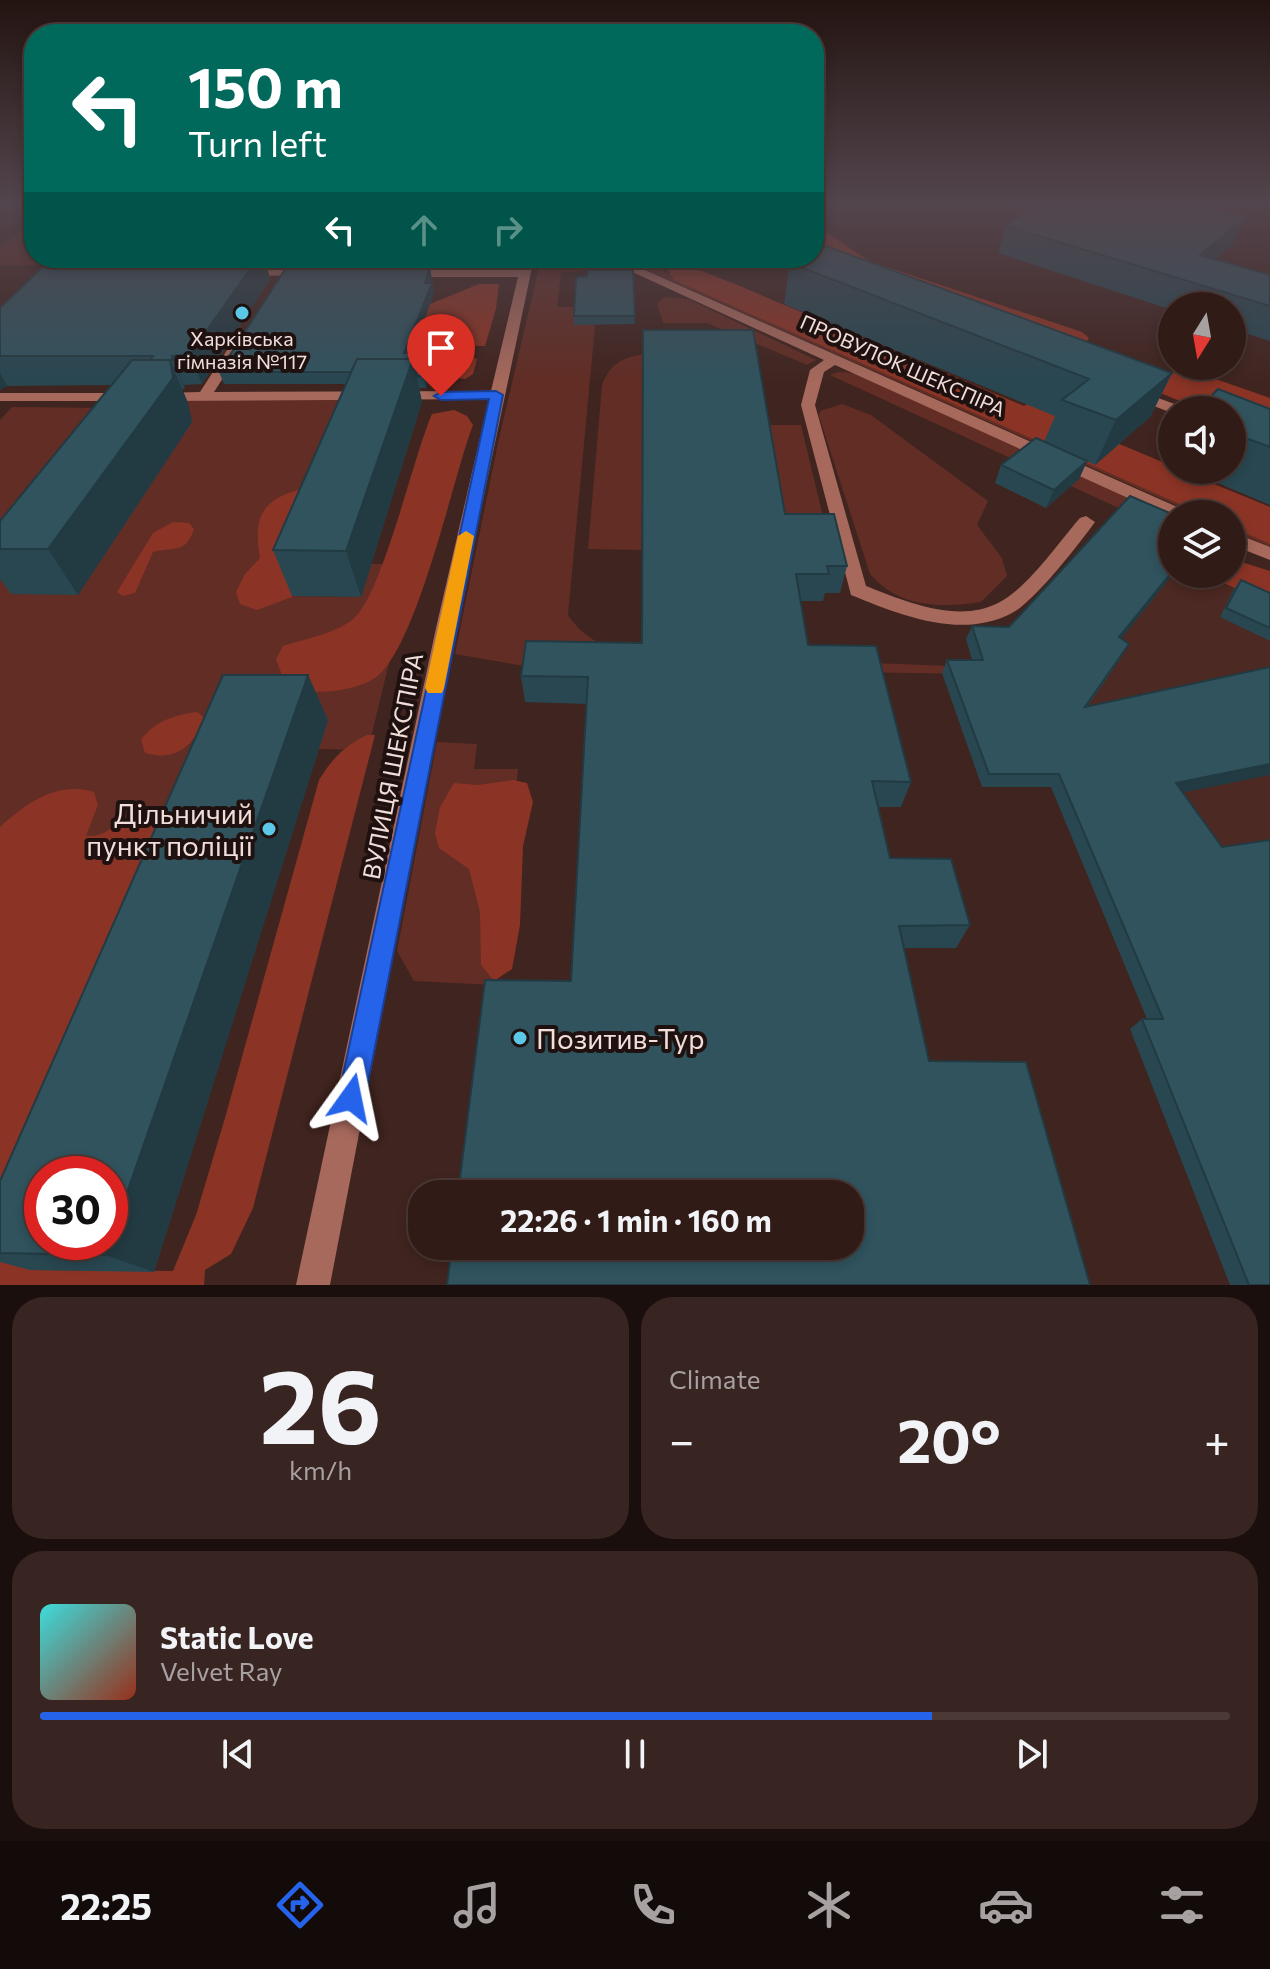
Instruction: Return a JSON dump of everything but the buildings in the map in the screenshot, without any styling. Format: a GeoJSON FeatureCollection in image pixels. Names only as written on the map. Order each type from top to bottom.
{"type":"FeatureCollection","features":[{"type":"Feature","properties":{"kind":"street"},"geometry":{"type":"LineString","coordinates":[[389,273],[475,268]]}},
{"type":"Feature","properties":{"kind":"street","name":"ВУЛИЦЯ ШЕКСПІРА"},"geometry":{"type":"LineString","coordinates":[[313,1285],[496,395],[525,268]]}},
{"type":"Feature","properties":{"kind":"street","name":"ПРОВУЛОК ШЕКСПІРА"},"geometry":{"type":"LineString","coordinates":[[631,268],[1158,505]]}},
{"type":"Feature","properties":{"kind":"street"},"geometry":{"type":"LineString","coordinates":[[800,268],[825,278]]}},
{"type":"Feature","properties":{"kind":"street"},"geometry":{"type":"LineString","coordinates":[[246,272],[280,278],[329,272]]}},
{"type":"Feature","properties":{"kind":"street"},"geometry":{"type":"LineString","coordinates":[[204,397],[245,333]]}},
{"type":"Feature","properties":{"kind":"street"},"geometry":{"type":"LineString","coordinates":[[836,359],[817,370],[808,405],[858,590],[890,604],[945,616],[975,618],[1008,607],[1086,522]]}},
{"type":"Feature","properties":{"kind":"street"},"geometry":{"type":"LineString","coordinates":[[1117,387],[1158,402]]}},
{"type":"Feature","properties":{"kind":"street"},"geometry":{"type":"LineString","coordinates":[[0,397],[496,395]]}},
{"type":"Feature","properties":{"kind":"street"},"geometry":{"type":"LineString","coordinates":[[1246,544],[1270,554]]}},
{"type":"Feature","properties":{"kind":"shaded area"},"geometry":{"type":"Polygon","coordinates":[[[0,263],[24,263],[24,265],[0,263]]]}},
{"type":"Feature","properties":{"kind":"shaded area"},"geometry":{"type":"Polygon","coordinates":[[[854,263],[875,263],[1082,332],[1089,338],[1082,348],[854,263]]]}},
{"type":"Feature","properties":{"kind":"shaded area"},"geometry":{"type":"Polygon","coordinates":[[[539,268],[626,270],[561,272],[557,307],[575,307],[595,326],[568,615],[580,630],[601,644],[628,653],[974,667],[977,674],[530,667],[455,654],[498,443],[539,268]]]}},
{"type":"Feature","properties":{"kind":"shaded area"},"geometry":{"type":"Polygon","coordinates":[[[642,268],[656,268],[1158,480],[1158,484],[1168,484],[1206,500],[1164,500],[642,268]]]}},
{"type":"Feature","properties":{"kind":"shaded area"},"geometry":{"type":"Polygon","coordinates":[[[665,268],[694,268],[1024,406],[1058,383],[1074,425],[1158,460],[1158,484],[1214,484],[1270,507],[1270,544],[1246,533],[1246,500],[1170,500],[674,280],[665,268]]]}},
{"type":"Feature","properties":{"kind":"shaded area"},"geometry":{"type":"Polygon","coordinates":[[[479,284],[499,284],[496,309],[485,346],[469,346],[432,318],[422,329],[410,332],[425,306],[479,284]]]}},
{"type":"Feature","properties":{"kind":"shaded area"},"geometry":{"type":"Polygon","coordinates":[[[663,297],[688,299],[816,360],[807,365],[707,323],[663,323],[657,304],[663,297]]]}},
{"type":"Feature","properties":{"kind":"shaded area"},"geometry":{"type":"Polygon","coordinates":[[[643,354],[642,550],[588,549],[602,385],[617,363],[643,354]]]}},
{"type":"Feature","properties":{"kind":"shaded area"},"geometry":{"type":"Polygon","coordinates":[[[467,355],[477,359],[473,374],[465,379],[442,376],[239,377],[248,357],[467,355]]]}},
{"type":"Feature","properties":{"kind":"shaded area"},"geometry":{"type":"Polygon","coordinates":[[[1150,367],[1158,369],[1158,380],[1218,380],[1270,398],[1270,433],[1246,418],[1246,396],[1168,396],[1143,386],[1150,367]]]}},
{"type":"Feature","properties":{"kind":"shaded area"},"geometry":{"type":"Polygon","coordinates":[[[855,373],[1146,506],[1123,510],[830,375],[855,373]]]}},
{"type":"Feature","properties":{"kind":"shaded area"},"geometry":{"type":"Polygon","coordinates":[[[114,400],[369,400],[292,596],[361,597],[371,564],[413,564],[368,750],[318,749],[54,1156],[24,1156],[24,1216],[0,1271],[0,420],[12,407],[110,408],[114,400]]]}},
{"type":"Feature","properties":{"kind":"shaded area"},"geometry":{"type":"Polygon","coordinates":[[[842,404],[871,415],[988,501],[977,525],[1002,558],[1007,576],[981,602],[951,605],[921,603],[894,594],[870,574],[819,416],[820,411],[842,404]]]}},
{"type":"Feature","properties":{"kind":"shaded area"},"geometry":{"type":"Polygon","coordinates":[[[454,410],[467,416],[473,425],[432,563],[404,637],[388,664],[372,680],[342,690],[288,691],[276,659],[283,646],[337,629],[352,620],[363,606],[385,556],[432,414],[454,410]]]}},
{"type":"Feature","properties":{"kind":"shaded area"},"geometry":{"type":"Polygon","coordinates":[[[762,425],[801,425],[829,541],[781,540],[762,425]]]}},
{"type":"Feature","properties":{"kind":"shaded area"},"geometry":{"type":"Polygon","coordinates":[[[301,489],[328,497],[292,597],[257,610],[240,604],[236,592],[245,574],[260,558],[258,531],[263,512],[277,499],[301,489]]]}},
{"type":"Feature","properties":{"kind":"shaded area"},"geometry":{"type":"Polygon","coordinates":[[[1246,517],[1270,527],[1270,547],[1246,536],[1246,517]]]}},
{"type":"Feature","properties":{"kind":"shaded area"},"geometry":{"type":"Polygon","coordinates":[[[173,522],[189,523],[194,529],[187,543],[178,548],[153,552],[135,593],[123,596],[117,592],[153,533],[173,522]]]}},
{"type":"Feature","properties":{"kind":"shaded area"},"geometry":{"type":"Polygon","coordinates":[[[1246,563],[1270,571],[1270,604],[1234,588],[1246,588],[1246,563]]]}},
{"type":"Feature","properties":{"kind":"shaded area"},"geometry":{"type":"Polygon","coordinates":[[[1158,587],[1232,588],[1270,606],[1270,1049],[1057,678],[1158,587]]]}},
{"type":"Feature","properties":{"kind":"shaded area"},"geometry":{"type":"Polygon","coordinates":[[[197,712],[207,719],[189,744],[166,755],[145,753],[141,740],[152,728],[173,717],[197,712]]]}},
{"type":"Feature","properties":{"kind":"shaded area"},"geometry":{"type":"Polygon","coordinates":[[[367,735],[375,735],[253,1208],[231,1254],[205,1270],[204,1285],[0,1285],[0,827],[32,802],[68,789],[94,792],[98,805],[86,836],[99,835],[133,817],[180,819],[49,1156],[24,1156],[24,1260],[31,1260],[30,1270],[173,1271],[196,1215],[225,1118],[319,780],[339,754],[367,735]]]}},
{"type":"Feature","properties":{"kind":"shaded area"},"geometry":{"type":"Polygon","coordinates":[[[437,742],[477,744],[474,769],[518,769],[494,985],[414,981],[397,951],[437,742]]]}},
{"type":"Feature","properties":{"kind":"shaded area"},"geometry":{"type":"Polygon","coordinates":[[[513,780],[527,783],[533,802],[523,846],[520,925],[512,969],[494,981],[481,965],[480,912],[469,869],[439,848],[435,833],[440,807],[454,783],[478,785],[513,780]]]}},
{"type":"Feature","properties":{"kind":"slow traffic"},"geometry":{"type":"LineString","coordinates":[[435,688],[466,536]]}},
{"type":"Feature","properties":{"kind":"place","name":"Харківська гімназія №117"},"geometry":{"type":"Point","coordinates":[242,313]}},
{"type":"Feature","properties":{"kind":"place","name":"Дільничий пункт поліції"},"geometry":{"type":"Point","coordinates":[269,829]}},
{"type":"Feature","properties":{"kind":"place","name":"Позитив-Тур"},"geometry":{"type":"Point","coordinates":[520,1038]}},
{"type":"Feature","properties":{"kind":"route"},"geometry":{"type":"LineString","coordinates":[[351,1098],[496,395],[441,396]]}}]}
